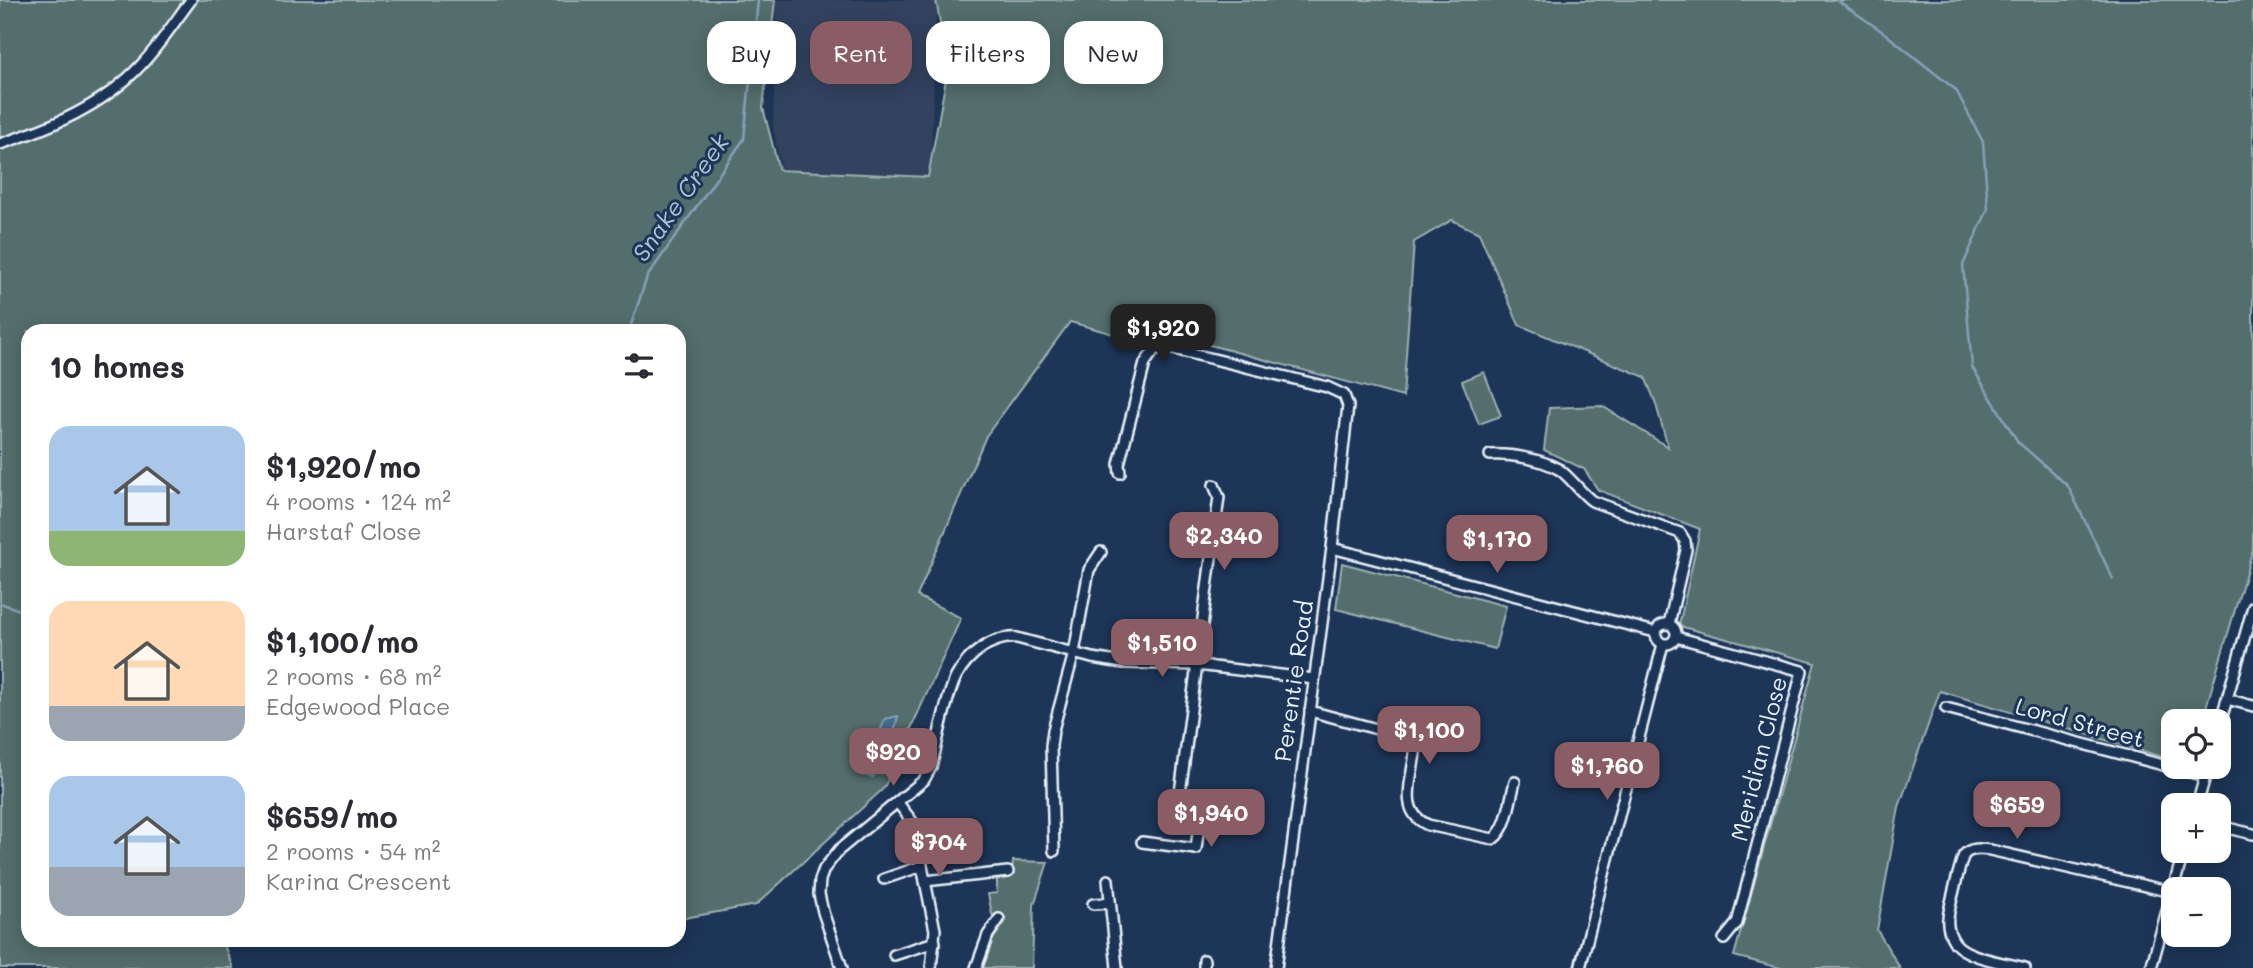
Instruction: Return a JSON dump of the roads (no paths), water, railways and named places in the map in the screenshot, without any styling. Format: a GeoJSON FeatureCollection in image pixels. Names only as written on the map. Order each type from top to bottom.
{"type":"FeatureCollection","features":[{"type":"Feature","properties":{"kind":"street"},"geometry":{"type":"LineString","coordinates":[[0,144],[56,123],[102,99],[142,64],[191,0]]}},
{"type":"Feature","properties":{"kind":"street","name":"Perentie Road"},"geometry":{"type":"LineString","coordinates":[[1120,473],[1119,464],[1144,363],[1155,349],[1169,348],[1305,381],[1340,391],[1346,399],[1348,406],[1332,548],[1276,968]]}},
{"type":"Feature","properties":{"kind":"street"},"geometry":{"type":"LineString","coordinates":[[1490,455],[1508,454],[1548,464],[1560,470],[1592,501],[1680,533],[1686,550],[1669,624]]}},
{"type":"Feature","properties":{"kind":"street"},"geometry":{"type":"LineString","coordinates":[[1142,842],[1196,849],[1200,818],[1191,799],[1180,793],[1219,497],[1214,485]]}},
{"type":"Feature","properties":{"kind":"street"},"geometry":{"type":"LineString","coordinates":[[1332,548],[1655,632]]}},
{"type":"Feature","properties":{"kind":"street"},"geometry":{"type":"LineString","coordinates":[[1054,851],[1051,746],[1053,730],[1074,653],[1089,570],[1101,552]]}},
{"type":"Feature","properties":{"kind":"street"},"geometry":{"type":"LineString","coordinates":[[2224,709],[2253,607]]}},
{"type":"Feature","properties":{"kind":"street"},"geometry":{"type":"LineString","coordinates":[[1669,624],[1674,628],[1676,637],[1669,644],[1663,644],[1657,639],[1655,632],[1659,626],[1669,624]]}},
{"type":"Feature","properties":{"kind":"street"},"geometry":{"type":"LineString","coordinates":[[842,968],[823,912],[819,894],[820,880],[829,861],[839,850],[924,780],[931,767],[956,677],[979,650],[991,642],[1005,637],[1017,638],[1123,663],[1197,664],[1314,679]]}},
{"type":"Feature","properties":{"kind":"street","name":"Meridian Close"},"geometry":{"type":"LineString","coordinates":[[1676,637],[1802,671],[1737,923],[1724,939]]}},
{"type":"Feature","properties":{"kind":"street"},"geometry":{"type":"LineString","coordinates":[[1580,968],[1663,644]]}},
{"type":"Feature","properties":{"kind":"street"},"geometry":{"type":"LineString","coordinates":[[2227,699],[2253,706]]}},
{"type":"Feature","properties":{"kind":"street","name":"Lord Street"},"geometry":{"type":"LineString","coordinates":[[1946,708],[2161,760]]}},
{"type":"Feature","properties":{"kind":"street"},"geometry":{"type":"LineString","coordinates":[[1310,711],[1410,738],[1415,745],[1415,754],[1409,804],[1418,821],[1428,825],[1493,839],[1503,828],[1514,782]]}},
{"type":"Feature","properties":{"kind":"street"},"geometry":{"type":"LineString","coordinates":[[898,803],[915,824],[919,837],[935,930],[931,968]]}},
{"type":"Feature","properties":{"kind":"street"},"geometry":{"type":"LineString","coordinates":[[2231,829],[2253,834]]}},
{"type":"Feature","properties":{"kind":"street"},"geometry":{"type":"LineString","coordinates":[[2025,968],[1967,952],[1956,945],[1950,935],[1948,918],[1960,868],[1964,855],[1971,850],[1990,850],[2161,889]]}},
{"type":"Feature","properties":{"kind":"street"},"geometry":{"type":"LineString","coordinates":[[884,879],[922,866]]}},
{"type":"Feature","properties":{"kind":"street"},"geometry":{"type":"LineString","coordinates":[[925,881],[1008,872]]}},
{"type":"Feature","properties":{"kind":"street"},"geometry":{"type":"LineString","coordinates":[[1108,880],[1117,968]]}},
{"type":"Feature","properties":{"kind":"street"},"geometry":{"type":"LineString","coordinates":[[1093,904],[1110,903]]}},
{"type":"Feature","properties":{"kind":"street"},"geometry":{"type":"LineString","coordinates":[[976,968],[988,935],[999,919]]}},
{"type":"Feature","properties":{"kind":"street"},"geometry":{"type":"LineString","coordinates":[[2151,968],[2161,930]]}},
{"type":"Feature","properties":{"kind":"street"},"geometry":{"type":"LineString","coordinates":[[894,956],[935,942]]}},
{"type":"Feature","properties":{"kind":"waterway","name":"Snake Creek"},"geometry":{"type":"LineString","coordinates":[[631,324],[647,277],[744,139],[758,0]]}},
{"type":"Feature","properties":{"kind":"waterway"},"geometry":{"type":"LineString","coordinates":[[1837,0],[1883,32],[1956,90],[1983,142],[1988,209],[1963,265],[1972,367],[2018,442],[2068,486],[2113,579]]}},
{"type":"Feature","properties":{"kind":"waterway","name":"Snake Creek"},"geometry":{"type":"LineString","coordinates":[[0,603],[21,610]]}}]}
